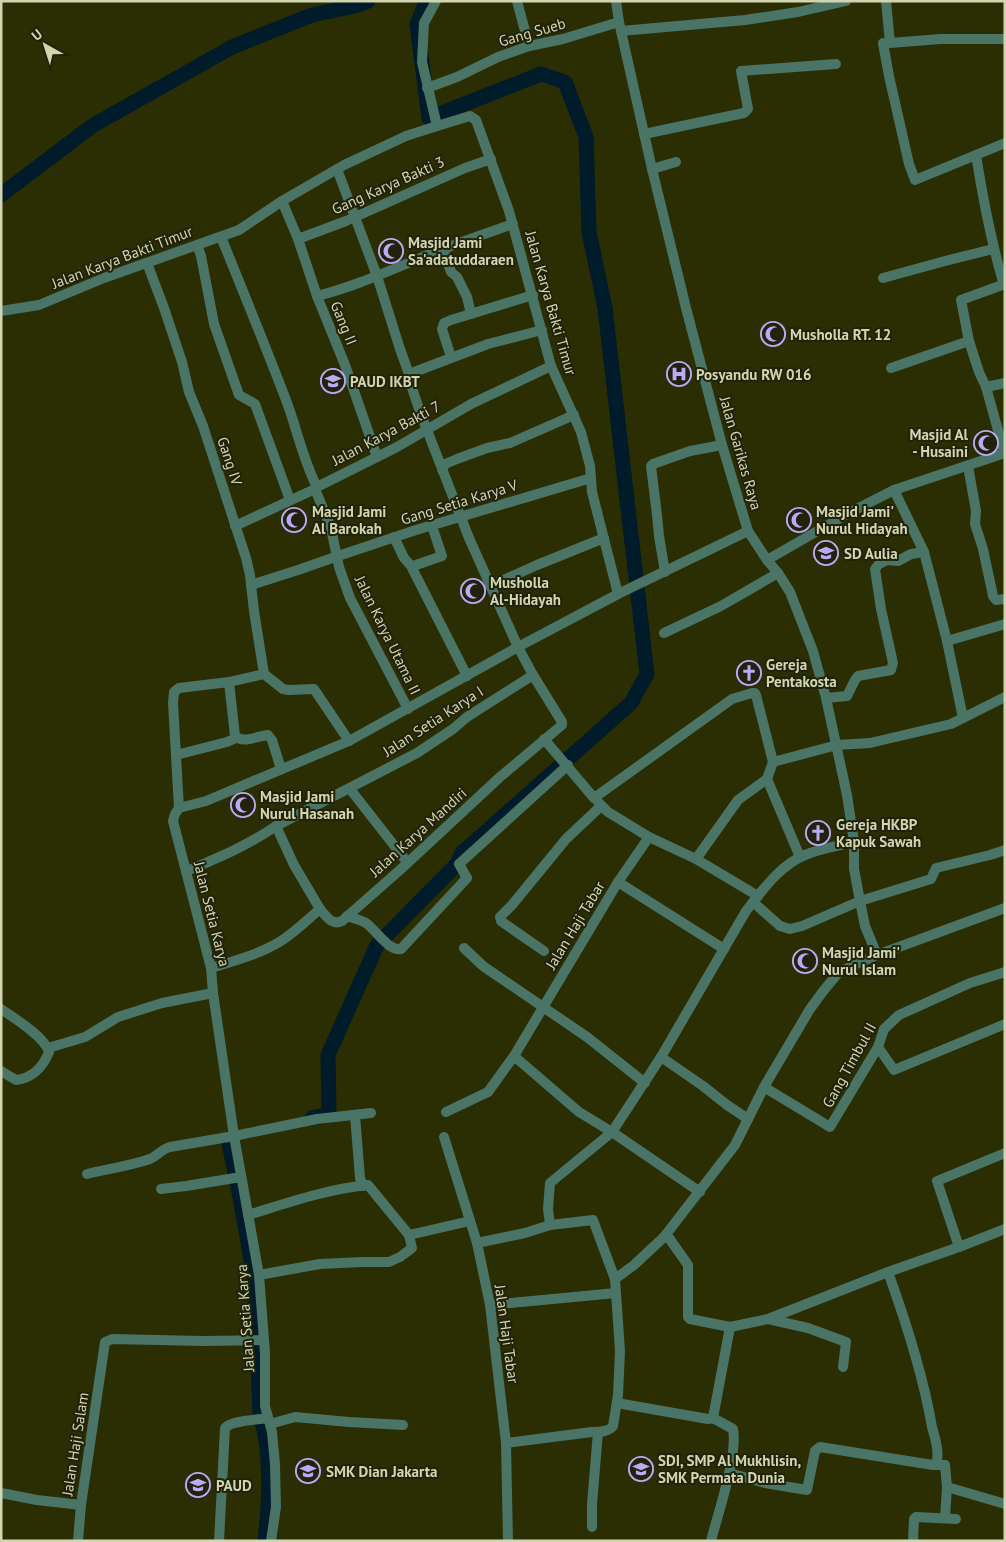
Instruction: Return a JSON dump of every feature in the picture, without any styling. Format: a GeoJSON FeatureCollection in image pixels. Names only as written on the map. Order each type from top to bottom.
{"type":"FeatureCollection","features":[{"type":"Feature","properties":{"kind":"street"},"geometry":{"type":"LineString","coordinates":[[436,1],[424,23],[422,62],[436,124]]}},
{"type":"Feature","properties":{"kind":"street"},"geometry":{"type":"LineString","coordinates":[[517,1],[529,46]]}},
{"type":"Feature","properties":{"kind":"street","name":"Jalan Garikas Raya"},"geometry":{"type":"LineString","coordinates":[[616,1],[620,27],[652,169],[668,222],[722,445],[748,531],[790,592],[813,651],[826,698],[847,795],[854,842],[854,869],[860,901],[865,926],[877,956]]}},
{"type":"Feature","properties":{"kind":"street","name":"Gang Sueb"},"geometry":{"type":"LineString","coordinates":[[427,88],[498,57],[529,46],[563,38],[620,27],[745,20],[798,12],[846,1]]}},
{"type":"Feature","properties":{"kind":"street"},"geometry":{"type":"LineString","coordinates":[[886,1],[890,43],[940,39],[1005,38]]}},
{"type":"Feature","properties":{"kind":"street"},"geometry":{"type":"LineString","coordinates":[[883,43],[908,164],[915,180],[1005,143]]}},
{"type":"Feature","properties":{"kind":"street"},"geometry":{"type":"LineString","coordinates":[[644,134],[744,113],[748,109],[741,71],[836,64]]}},
{"type":"Feature","properties":{"kind":"street","name":"Jalan Karya Bakti Timur"},"geometry":{"type":"LineString","coordinates":[[1,311],[39,305],[104,278],[240,230],[282,201],[337,169],[436,124],[473,117],[476,120],[491,159],[513,224],[551,366],[581,432],[590,466],[592,492],[620,594]]}},
{"type":"Feature","properties":{"kind":"street"},"geometry":{"type":"LineString","coordinates":[[767,560],[847,514],[894,490],[1004,452],[986,387],[979,372],[970,341],[961,300],[1004,284],[993,249],[976,155]]}},
{"type":"Feature","properties":{"kind":"street","name":"Gang Karya Bakti 3"},"geometry":{"type":"LineString","coordinates":[[298,239],[457,171],[491,159]]}},
{"type":"Feature","properties":{"kind":"street"},"geometry":{"type":"LineString","coordinates":[[652,169],[676,162]]}},
{"type":"Feature","properties":{"kind":"street","name":"Jalan Karya Mandiri"},"geometry":{"type":"LineString","coordinates":[[337,169],[377,276],[427,431],[480,565],[518,647],[562,722],[559,728],[493,783],[347,916]]}},
{"type":"Feature","properties":{"kind":"street","name":"Gang II"},"geometry":{"type":"LineString","coordinates":[[282,201],[298,239],[316,296],[345,365],[377,457]]}},
{"type":"Feature","properties":{"kind":"street"},"geometry":{"type":"LineString","coordinates":[[316,296],[346,288],[443,249],[513,224]]}},
{"type":"Feature","properties":{"kind":"street","name":"Jalan Karya Utama II"},"geometry":{"type":"LineString","coordinates":[[221,237],[257,322],[287,401],[309,471],[331,528],[342,576],[350,598],[408,709]]}},
{"type":"Feature","properties":{"kind":"street"},"geometry":{"type":"LineString","coordinates":[[197,245],[201,256],[214,324],[239,395],[251,400],[255,404],[290,500]]}},
{"type":"Feature","properties":{"kind":"street"},"geometry":{"type":"LineString","coordinates":[[443,249],[451,272],[457,277],[466,297],[471,314]]}},
{"type":"Feature","properties":{"kind":"street"},"geometry":{"type":"LineString","coordinates":[[883,278],[993,249]]}},
{"type":"Feature","properties":{"kind":"street","name":"Gang IV"},"geometry":{"type":"LineString","coordinates":[[147,263],[162,301],[248,567],[264,674]]}},
{"type":"Feature","properties":{"kind":"street"},"geometry":{"type":"LineString","coordinates":[[451,357],[443,324],[447,321],[533,295]]}},
{"type":"Feature","properties":{"kind":"street"},"geometry":{"type":"LineString","coordinates":[[409,374],[488,344],[542,330]]}},
{"type":"Feature","properties":{"kind":"street"},"geometry":{"type":"LineString","coordinates":[[892,368],[970,341]]}},
{"type":"Feature","properties":{"kind":"street","name":"Jalan Karya Bakti 7"},"geometry":{"type":"LineString","coordinates":[[235,526],[316,488],[427,431],[471,404],[551,366]]}},
{"type":"Feature","properties":{"kind":"street"},"geometry":{"type":"LineString","coordinates":[[986,387],[1005,382]]}},
{"type":"Feature","properties":{"kind":"street"},"geometry":{"type":"LineString","coordinates":[[442,470],[445,464],[457,459],[487,448],[510,443],[574,415]]}},
{"type":"Feature","properties":{"kind":"street"},"geometry":{"type":"LineString","coordinates":[[665,572],[651,466],[690,452],[722,445]]}},
{"type":"Feature","properties":{"kind":"street"},"geometry":{"type":"LineString","coordinates":[[968,466],[976,511],[975,524],[983,549],[993,596],[996,600],[1005,600]]}},
{"type":"Feature","properties":{"kind":"street","name":"Gang Setia Karya V"},"geometry":{"type":"LineString","coordinates":[[252,585],[394,537],[591,478]]}},
{"type":"Feature","properties":{"kind":"street"},"geometry":{"type":"LineString","coordinates":[[894,490],[924,552],[948,641],[962,718]]}},
{"type":"Feature","properties":{"kind":"street"},"geometry":{"type":"LineString","coordinates":[[412,567],[442,556],[432,526]]}},
{"type":"Feature","properties":{"kind":"street"},"geometry":{"type":"LineString","coordinates":[[179,808],[206,801],[349,741],[518,647],[643,582],[748,531]]}},
{"type":"Feature","properties":{"kind":"street"},"geometry":{"type":"LineString","coordinates":[[394,537],[404,558],[412,567],[467,676]]}},
{"type":"Feature","properties":{"kind":"street"},"geometry":{"type":"LineString","coordinates":[[490,586],[604,538]]}},
{"type":"Feature","properties":{"kind":"street"},"geometry":{"type":"LineString","coordinates":[[826,698],[847,696],[858,676],[891,670],[893,663],[874,569],[887,560],[898,561],[911,554],[924,552]]}},
{"type":"Feature","properties":{"kind":"street"},"geometry":{"type":"LineString","coordinates":[[664,633],[721,606],[778,573]]}},
{"type":"Feature","properties":{"kind":"street"},"geometry":{"type":"LineString","coordinates":[[948,641],[1003,628]]}},
{"type":"Feature","properties":{"kind":"street"},"geometry":{"type":"LineString","coordinates":[[236,738],[229,682],[264,674],[283,689],[313,689],[316,691],[349,741]]}},
{"type":"Feature","properties":{"kind":"street","name":"Jalan Setia Karya I"},"geometry":{"type":"LineString","coordinates":[[187,872],[216,859],[417,753],[453,729],[467,717],[533,675]]}},
{"type":"Feature","properties":{"kind":"street","name":"Jalan Setia Karya"},"geometry":{"type":"LineString","coordinates":[[229,682],[179,688],[174,692],[179,808],[173,821],[212,968],[213,993],[234,1136],[259,1275],[264,1340],[265,1406],[273,1442],[276,1507],[271,1541]]}},
{"type":"Feature","properties":{"kind":"street"},"geometry":{"type":"LineString","coordinates":[[594,798],[732,699],[755,693],[773,762],[767,779],[738,800],[696,859]]}},
{"type":"Feature","properties":{"kind":"street"},"geometry":{"type":"LineString","coordinates":[[773,762],[837,745],[870,743],[951,724],[1005,697]]}},
{"type":"Feature","properties":{"kind":"street"},"geometry":{"type":"LineString","coordinates":[[176,755],[236,738],[243,740],[268,735],[272,740],[281,769]]}},
{"type":"Feature","properties":{"kind":"street"},"geometry":{"type":"LineString","coordinates":[[544,739],[601,806],[649,837],[696,859],[756,899],[780,926],[790,929],[802,926],[860,901],[931,879],[936,868],[1005,850]]}},
{"type":"Feature","properties":{"kind":"street"},"geometry":{"type":"LineString","coordinates":[[276,826],[294,865],[320,909],[329,920],[334,922],[342,921],[347,916],[367,924],[393,948],[398,950],[402,949],[467,878],[460,868],[460,864],[567,765]]}},
{"type":"Feature","properties":{"kind":"street"},"geometry":{"type":"LineString","coordinates":[[767,779],[800,857]]}},
{"type":"Feature","properties":{"kind":"street"},"geometry":{"type":"LineString","coordinates":[[350,789],[407,862]]}},
{"type":"Feature","properties":{"kind":"street"},"geometry":{"type":"LineString","coordinates":[[544,951],[500,921],[500,917],[566,839],[601,806]]}},
{"type":"Feature","properties":{"kind":"street","name":"Jalan Haji Tabar"},"geometry":{"type":"LineString","coordinates":[[446,1112],[488,1092],[514,1056],[618,882],[649,837]]}},
{"type":"Feature","properties":{"kind":"street"},"geometry":{"type":"LineString","coordinates":[[550,1225],[548,1209],[550,1183],[612,1132],[662,1057],[746,911],[776,876],[800,857],[854,842]]}},
{"type":"Feature","properties":{"kind":"street"},"geometry":{"type":"LineString","coordinates":[[618,882],[724,950]]}},
{"type":"Feature","properties":{"kind":"street"},"geometry":{"type":"LineString","coordinates":[[615,1279],[634,1265],[664,1237],[735,1145],[764,1087],[810,1009],[840,972],[877,956],[1005,908]]}},
{"type":"Feature","properties":{"kind":"street"},"geometry":{"type":"LineString","coordinates":[[212,968],[239,960],[279,942],[320,909]]}},
{"type":"Feature","properties":{"kind":"street"},"geometry":{"type":"LineString","coordinates":[[464,948],[483,966],[587,1037],[645,1083]]}},
{"type":"Feature","properties":{"kind":"street","name":"Gang Timbul II"},"geometry":{"type":"LineString","coordinates":[[764,1087],[830,1127],[878,1047],[884,1029],[899,1015],[970,983],[1005,972]]}},
{"type":"Feature","properties":{"kind":"street"},"geometry":{"type":"LineString","coordinates":[[48,1048],[85,1037],[118,1017],[162,1003],[213,993]]}},
{"type":"Feature","properties":{"kind":"street"},"geometry":{"type":"LineString","coordinates":[[1,1008],[39,1037],[49,1052],[34,1075],[29,1077],[16,1080],[1,1071]]}},
{"type":"Feature","properties":{"kind":"street"},"geometry":{"type":"LineString","coordinates":[[878,1047],[894,1070],[1005,1024]]}},
{"type":"Feature","properties":{"kind":"street"},"geometry":{"type":"LineString","coordinates":[[514,1056],[580,1112],[700,1192]]}},
{"type":"Feature","properties":{"kind":"street"},"geometry":{"type":"LineString","coordinates":[[662,1057],[703,1086],[727,1106],[748,1119]]}},
{"type":"Feature","properties":{"kind":"street"},"geometry":{"type":"LineString","coordinates":[[86,1174],[152,1158],[164,1148],[170,1146],[234,1136],[317,1119],[352,1116],[371,1112]]}},
{"type":"Feature","properties":{"kind":"street"},"geometry":{"type":"LineString","coordinates":[[352,1116],[360,1178],[363,1186]]}},
{"type":"Feature","properties":{"kind":"street","name":"Jalan Haji Tabar"},"geometry":{"type":"LineString","coordinates":[[444,1136],[477,1243],[490,1305],[506,1443],[508,1541]]}},
{"type":"Feature","properties":{"kind":"street"},"geometry":{"type":"LineString","coordinates":[[959,1247],[937,1182],[1005,1153]]}},
{"type":"Feature","properties":{"kind":"street"},"geometry":{"type":"LineString","coordinates":[[161,1189],[241,1177]]}},
{"type":"Feature","properties":{"kind":"street"},"geometry":{"type":"LineString","coordinates":[[248,1215],[302,1198],[368,1185],[409,1235],[412,1248],[389,1262],[320,1264],[259,1275]]}},
{"type":"Feature","properties":{"kind":"street"},"geometry":{"type":"LineString","coordinates":[[477,1243],[526,1233],[550,1225],[593,1220],[615,1279],[620,1351],[617,1403],[612,1427],[598,1432],[506,1443]]}},
{"type":"Feature","properties":{"kind":"street"},"geometry":{"type":"LineString","coordinates":[[409,1235],[470,1221]]}},
{"type":"Feature","properties":{"kind":"street"},"geometry":{"type":"LineString","coordinates":[[664,1237],[669,1238],[688,1266],[688,1317],[730,1327],[768,1319],[1005,1229]]}},
{"type":"Feature","properties":{"kind":"street"},"geometry":{"type":"LineString","coordinates":[[888,1272],[924,1385],[937,1451],[937,1462],[935,1465]]}},
{"type":"Feature","properties":{"kind":"street"},"geometry":{"type":"LineString","coordinates":[[490,1305],[616,1292]]}},
{"type":"Feature","properties":{"kind":"street"},"geometry":{"type":"LineString","coordinates":[[768,1319],[808,1328],[846,1342],[843,1367]]}},
{"type":"Feature","properties":{"kind":"street"},"geometry":{"type":"LineString","coordinates":[[713,1418],[730,1327]]}},
{"type":"Feature","properties":{"kind":"street","name":"Jalan Haji Salam"},"geometry":{"type":"LineString","coordinates":[[78,1541],[81,1505],[105,1342],[112,1339],[264,1340]]}},
{"type":"Feature","properties":{"kind":"street"},"geometry":{"type":"LineString","coordinates":[[617,1403],[708,1419],[713,1418],[733,1430],[735,1438],[729,1473],[711,1541]]}},
{"type":"Feature","properties":{"kind":"street"},"geometry":{"type":"LineString","coordinates":[[219,1541],[225,1428],[227,1426],[233,1423],[295,1417],[402,1424]]}},
{"type":"Feature","properties":{"kind":"street"},"geometry":{"type":"LineString","coordinates":[[592,1527],[598,1432]]}},
{"type":"Feature","properties":{"kind":"street"},"geometry":{"type":"LineString","coordinates":[[729,1473],[766,1483],[807,1490],[815,1450],[820,1447],[945,1465],[947,1487],[944,1518]]}},
{"type":"Feature","properties":{"kind":"street"},"geometry":{"type":"LineString","coordinates":[[947,1487],[1005,1504]]}},
{"type":"Feature","properties":{"kind":"street"},"geometry":{"type":"LineString","coordinates":[[1,1493],[37,1500],[81,1505]]}},
{"type":"Feature","properties":{"kind":"street"},"geometry":{"type":"LineString","coordinates":[[913,1541],[914,1519],[916,1517],[956,1519]]}},
{"type":"Feature","properties":{"kind":"waterway"},"geometry":{"type":"LineString","coordinates":[[1,195],[92,126],[232,47],[312,15],[355,6],[368,1]]}},
{"type":"Feature","properties":{"kind":"waterway"},"geometry":{"type":"LineString","coordinates":[[312,1118],[329,1115],[328,1055],[377,945],[457,864],[462,853],[631,703],[647,674],[605,308],[589,232],[586,137],[565,82],[541,74],[429,118],[417,25],[426,1]]}},
{"type":"Feature","properties":{"kind":"waterway"},"geometry":{"type":"LineString","coordinates":[[229,1143],[235,1173]]}},
{"type":"Feature","properties":{"kind":"waterway"},"geometry":{"type":"LineString","coordinates":[[237,1181],[254,1276],[260,1413],[267,1444],[269,1476],[265,1541]]}},
{"type":"Feature","properties":{"kind":"place","name":"Masjid Jami Sa'adatuddaraen"},"geometry":{"type":"Point","coordinates":[391,251]}},
{"type":"Feature","properties":{"kind":"place","name":"Musholla RT. 12"},"geometry":{"type":"Point","coordinates":[773,334]}},
{"type":"Feature","properties":{"kind":"place","name":"Posyandu RW 016"},"geometry":{"type":"Point","coordinates":[679,374]}},
{"type":"Feature","properties":{"kind":"place","name":"PAUD IKBT"},"geometry":{"type":"Point","coordinates":[333,381]}},
{"type":"Feature","properties":{"kind":"place","name":"Masjid Al - Husaini"},"geometry":{"type":"Point","coordinates":[986,443]}},
{"type":"Feature","properties":{"kind":"place","name":"Masjid Jami Al Barokah"},"geometry":{"type":"Point","coordinates":[294,520]}},
{"type":"Feature","properties":{"kind":"place","name":"Masjid Jami' Nurul Hidayah"},"geometry":{"type":"Point","coordinates":[799,520]}},
{"type":"Feature","properties":{"kind":"place","name":"SD Aulia"},"geometry":{"type":"Point","coordinates":[826,553]}},
{"type":"Feature","properties":{"kind":"place","name":"Musholla Al-Hidayah"},"geometry":{"type":"Point","coordinates":[473,591]}},
{"type":"Feature","properties":{"kind":"place","name":"Gereja Pentakosta"},"geometry":{"type":"Point","coordinates":[749,673]}},
{"type":"Feature","properties":{"kind":"place","name":"Masjid Jami Nurul Hasanah"},"geometry":{"type":"Point","coordinates":[243,805]}},
{"type":"Feature","properties":{"kind":"place","name":"Gereja HKBP Kapuk Sawah"},"geometry":{"type":"Point","coordinates":[818,833]}},
{"type":"Feature","properties":{"kind":"place","name":"Masjid Jami' Nurul Islam"},"geometry":{"type":"Point","coordinates":[805,961]}},
{"type":"Feature","properties":{"kind":"place","name":"SDI, SMP Al Mukhlisin, SMK Permata Dunia"},"geometry":{"type":"Point","coordinates":[641,1469]}},
{"type":"Feature","properties":{"kind":"place","name":"SMK Dian Jakarta"},"geometry":{"type":"Point","coordinates":[308,1471]}},
{"type":"Feature","properties":{"kind":"place","name":"PAUD"},"geometry":{"type":"Point","coordinates":[198,1485]}}]}
